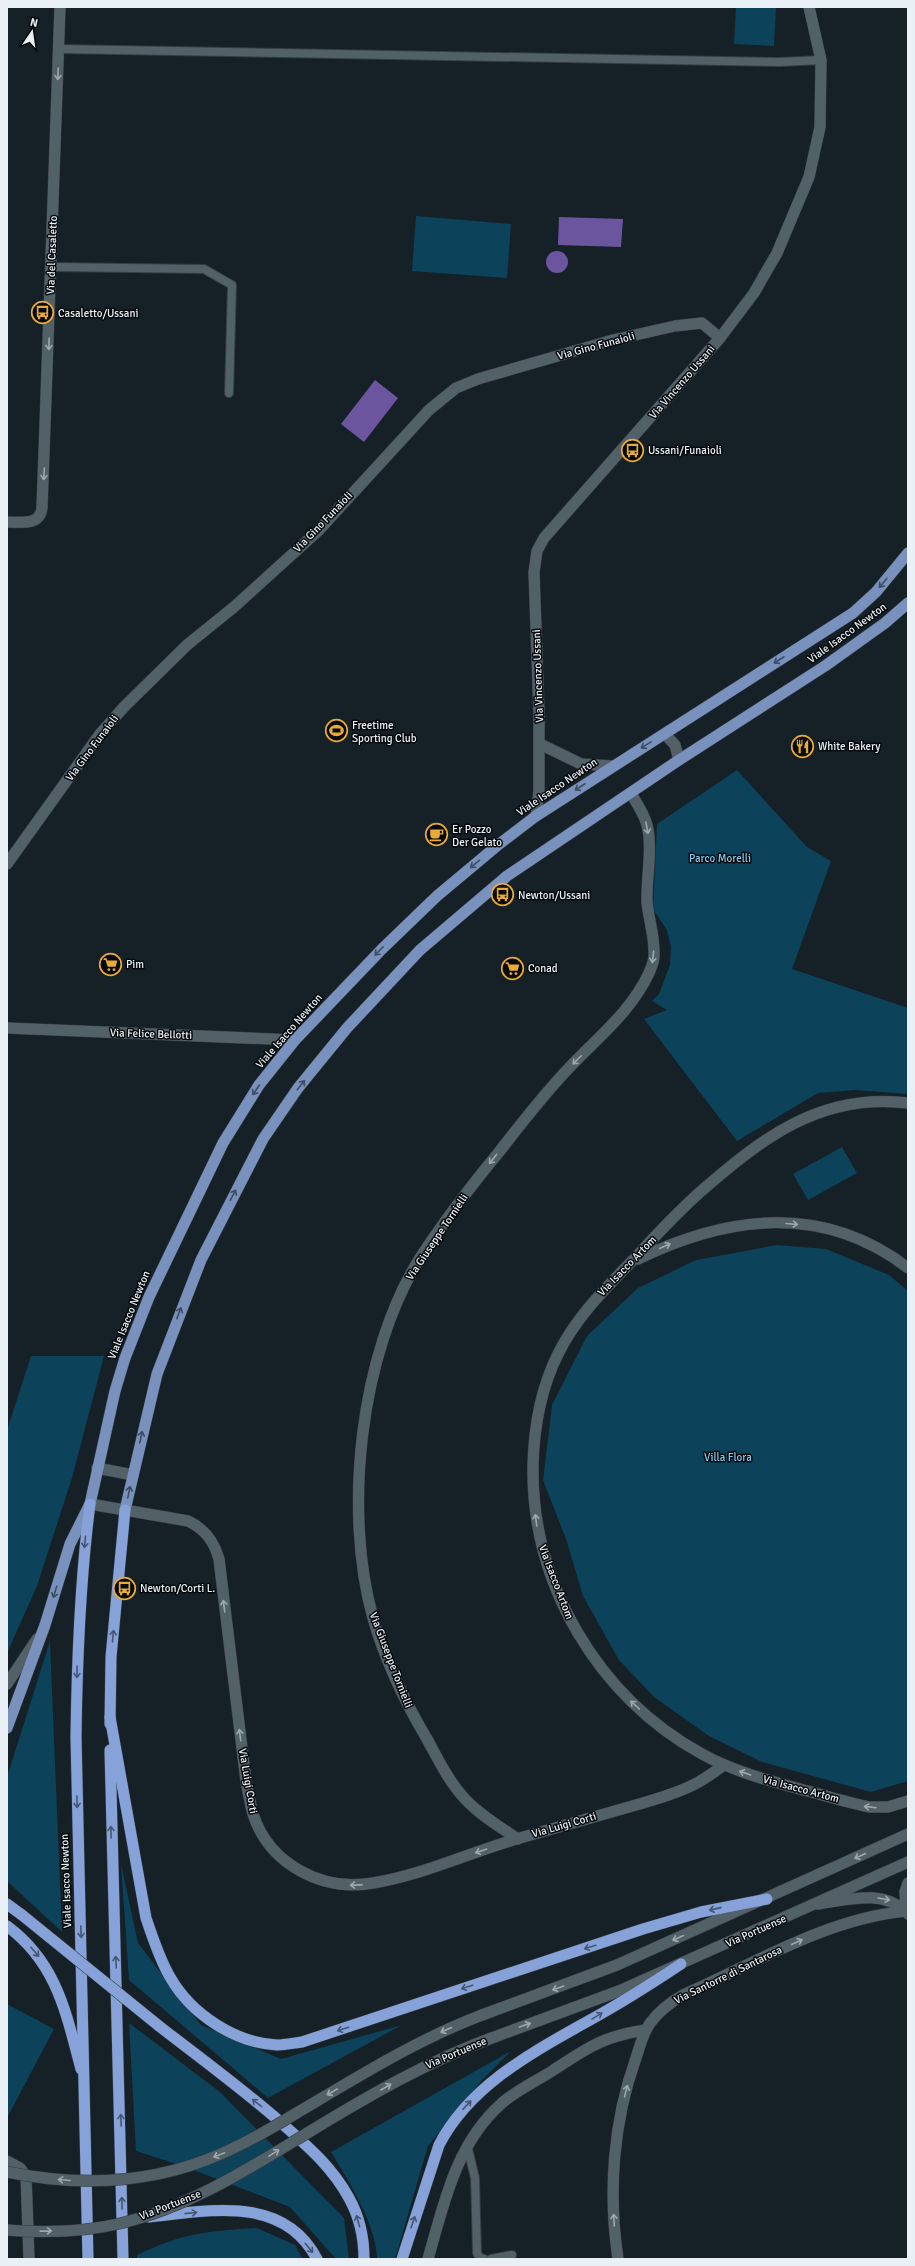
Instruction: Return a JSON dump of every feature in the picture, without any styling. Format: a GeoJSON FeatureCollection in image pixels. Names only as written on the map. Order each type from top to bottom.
{"type":"FeatureCollection","features":[{"type":"Feature","properties":{"kind":"highway","name":"Viale Isacco Newton"},"geometry":{"type":"LineString","coordinates":[[88,2259],[76,1737],[77,1664],[84,1546],[90,1504]]}},
{"type":"Feature","properties":{"kind":"highway","name":"Viale Isacco Newton"},"geometry":{"type":"LineString","coordinates":[[123,2259],[110,1717],[111,1656],[125,1510]]}},
{"type":"Feature","properties":{"kind":"highway"},"geometry":{"type":"LineString","coordinates":[[110,1717],[146,1918],[156,1950],[178,1989],[200,2012],[229,2032],[256,2042],[280,2045],[302,2042],[658,1924],[711,1910],[766,1899]]}},
{"type":"Feature","properties":{"kind":"highway"},"geometry":{"type":"LineString","coordinates":[[7,1904],[159,2026],[262,2106],[325,2162],[344,2189],[355,2211],[363,2238],[364,2259]]}},
{"type":"Feature","properties":{"kind":"highway"},"geometry":{"type":"LineString","coordinates":[[7,1926],[37,1954],[53,1979],[67,2018],[85,2086]]}},
{"type":"Feature","properties":{"kind":"highway"},"geometry":{"type":"LineString","coordinates":[[402,2259],[439,2144],[448,2128],[468,2103],[487,2086],[540,2049],[681,1964]]}},
{"type":"Feature","properties":{"kind":"highway"},"geometry":{"type":"LineString","coordinates":[[139,2218],[213,2211],[246,2211],[257,2213],[276,2220],[292,2229],[307,2245],[317,2259]]}},
{"type":"Feature","properties":{"kind":"main road","name":"Viale Isacco Newton"},"geometry":{"type":"LineString","coordinates":[[90,1504],[97,1468],[126,1358],[149,1296],[176,1238],[236,1120],[259,1085],[295,1040],[382,949],[437,896],[536,816],[853,613],[876,592],[908,553]]}},
{"type":"Feature","properties":{"kind":"main road","name":"Viale Isacco Newton"},"geometry":{"type":"LineString","coordinates":[[125,1510],[157,1374],[195,1272],[263,1139],[298,1088],[347,1028],[420,950],[507,876],[679,760],[825,666],[886,623],[908,603]]}},
{"type":"Feature","properties":{"kind":"main road"},"geometry":{"type":"LineString","coordinates":[[7,1728],[45,1624],[70,1544],[90,1504]]}},
{"type":"Feature","properties":{"kind":"street","name":"Via del Casaletto"},"geometry":{"type":"LineString","coordinates":[[7,522],[36,520],[41,513],[52,266],[60,7]]}},
{"type":"Feature","properties":{"kind":"street","name":"Via Vincenzo Ussani"},"geometry":{"type":"LineString","coordinates":[[536,816],[539,791],[540,744],[534,572],[535,560],[540,545],[575,502],[720,338],[764,277],[789,229],[809,177],[820,127],[821,60],[809,7]]}},
{"type":"Feature","properties":{"kind":"street","name":"Via Gino Funaioli"},"geometry":{"type":"LineString","coordinates":[[7,864],[100,734],[124,707],[187,645],[234,608],[319,530],[419,419],[446,394],[478,379],[613,340],[675,326],[702,323],[720,338]]}},
{"type":"Feature","properties":{"kind":"street"},"geometry":{"type":"LineString","coordinates":[[665,734],[674,745],[679,760]]}},
{"type":"Feature","properties":{"kind":"street"},"geometry":{"type":"LineString","coordinates":[[540,744],[581,764],[613,766]]}},
{"type":"Feature","properties":{"kind":"street","name":"Via Giuseppe Tornielli"},"geometry":{"type":"LineString","coordinates":[[518,1839],[483,1814],[460,1793],[415,1718],[395,1675],[374,1620],[362,1562],[358,1498],[362,1451],[369,1400],[382,1346],[396,1305],[416,1266],[465,1195],[512,1134],[567,1070],[617,1021],[647,977],[653,963],[654,945],[647,890],[648,828],[631,793]]}},
{"type":"Feature","properties":{"kind":"street","name":"Via Felice Bellotti"},"geometry":{"type":"LineString","coordinates":[[7,1028],[295,1040]]}},
{"type":"Feature","properties":{"kind":"street","name":"Via Isacco Artom"},"geometry":{"type":"LineString","coordinates":[[908,1104],[878,1102],[835,1106],[793,1123],[733,1163],[681,1210],[581,1316],[561,1348],[549,1376],[539,1407],[534,1438],[533,1485],[538,1536],[564,1607],[584,1644],[602,1670],[630,1700],[666,1730],[692,1748],[724,1765],[775,1782],[865,1806],[888,1807],[908,1801]]}},
{"type":"Feature","properties":{"kind":"street"},"geometry":{"type":"LineString","coordinates":[[630,1263],[699,1234],[738,1225],[781,1223],[819,1227],[847,1234],[878,1248],[908,1268]]}},
{"type":"Feature","properties":{"kind":"street"},"geometry":{"type":"LineString","coordinates":[[97,1468],[133,1475]]}},
{"type":"Feature","properties":{"kind":"street"},"geometry":{"type":"LineString","coordinates":[[90,1504],[125,1510]]}},
{"type":"Feature","properties":{"kind":"street","name":"Via Luigi Corti"},"geometry":{"type":"LineString","coordinates":[[125,1510],[188,1520],[201,1529],[214,1544],[219,1560],[250,1800],[260,1830],[269,1844],[282,1858],[300,1871],[324,1881],[348,1885],[389,1880],[518,1839],[640,1804],[684,1789],[724,1765]]}},
{"type":"Feature","properties":{"kind":"street"},"geometry":{"type":"LineString","coordinates":[[7,1684],[45,1624]]}},
{"type":"Feature","properties":{"kind":"street"},"geometry":{"type":"LineString","coordinates":[[7,2172],[52,2179],[101,2182],[130,2180],[186,2167],[243,2144],[419,2042],[482,2015],[595,1974],[766,1899],[908,1834]]}},
{"type":"Feature","properties":{"kind":"street","name":"Via Portuense"},"geometry":{"type":"LineString","coordinates":[[7,2230],[82,2230],[139,2218],[174,2206],[228,2181],[414,2071],[452,2053],[598,1999],[817,1904],[908,1862]]}},
{"type":"Feature","properties":{"kind":"street"},"geometry":{"type":"LineString","coordinates":[[907,1912],[905,1892],[908,1882]]}},
{"type":"Feature","properties":{"kind":"street"},"geometry":{"type":"LineString","coordinates":[[817,1904],[880,1898],[893,1901],[907,1912]]}},
{"type":"Feature","properties":{"kind":"street","name":"Via Santorre di Santarosa"},"geometry":{"type":"LineString","coordinates":[[618,2259],[613,2199],[616,2144],[627,2084],[646,2030],[661,2009],[674,2000],[758,1960],[848,1921],[907,1912]]}},
{"type":"Feature","properties":{"kind":"street"},"geometry":{"type":"LineString","coordinates":[[428,2259],[453,2173],[467,2145],[483,2122],[502,2103],[595,2043],[622,2034],[646,2030]]}},
{"type":"Feature","properties":{"kind":"street"},"geometry":{"type":"LineString","coordinates":[[7,2161],[20,2168],[26,2176],[29,2259]]}},
{"type":"Feature","properties":{"kind":"lane"},"geometry":{"type":"LineString","coordinates":[[59,49],[780,62],[821,60]]}},
{"type":"Feature","properties":{"kind":"lane"},"geometry":{"type":"LineString","coordinates":[[52,266],[204,268],[232,285],[230,393]]}},
{"type":"Feature","properties":{"kind":"lane"},"geometry":{"type":"LineString","coordinates":[[467,2145],[475,2178],[477,2252],[480,2258],[484,2259]]}},
{"type":"Feature","properties":{"kind":"lane"},"geometry":{"type":"LineString","coordinates":[[491,2259],[512,2255]]}},
{"type":"Feature","properties":{"kind":"green space"},"geometry":{"type":"Polygon","coordinates":[[[736,7],[776,7],[774,46],[734,44],[736,7]]]}},
{"type":"Feature","properties":{"kind":"green space"},"geometry":{"type":"Polygon","coordinates":[[[416,216],[511,224],[507,278],[412,271],[416,216]]]}},
{"type":"Feature","properties":{"kind":"green space","name":"Parco Morelli"},"geometry":{"type":"Polygon","coordinates":[[[737,770],[807,847],[831,861],[792,969],[908,1008],[908,1094],[855,1090],[818,1093],[737,1141],[644,1019],[667,1010],[652,1001],[659,994],[670,965],[671,947],[667,930],[653,909],[657,824],[737,770]]]}},
{"type":"Feature","properties":{"kind":"green space"},"geometry":{"type":"Polygon","coordinates":[[[842,1147],[857,1173],[808,1200],[793,1174],[842,1147]]]}},
{"type":"Feature","properties":{"kind":"green space","name":"Villa Flora"},"geometry":{"type":"Polygon","coordinates":[[[777,1245],[826,1249],[889,1275],[908,1291],[908,1781],[871,1792],[762,1762],[709,1736],[654,1697],[619,1660],[583,1596],[566,1539],[543,1480],[552,1405],[587,1336],[638,1288],[696,1260],[777,1245]]]}},
{"type":"Feature","properties":{"kind":"green space"},"geometry":{"type":"Polygon","coordinates":[[[31,1356],[104,1356],[72,1478],[37,1586],[7,1653],[7,1430],[31,1356]]]}},
{"type":"Feature","properties":{"kind":"green space"},"geometry":{"type":"Polygon","coordinates":[[[50,1641],[62,1932],[7,1881],[7,1777],[50,1641]]]}},
{"type":"Feature","properties":{"kind":"green space"},"geometry":{"type":"Polygon","coordinates":[[[121,1864],[138,1943],[201,2025],[281,2059],[402,2025],[268,2098],[129,1980],[121,1864]]]}},
{"type":"Feature","properties":{"kind":"green space"},"geometry":{"type":"Polygon","coordinates":[[[7,2004],[54,2029],[7,2118],[7,2004]]]}},
{"type":"Feature","properties":{"kind":"green space"},"geometry":{"type":"Polygon","coordinates":[[[129,2023],[220,2092],[344,2218],[349,2259],[336,2259],[290,2207],[186,2167],[136,2151],[129,2023]]]}},
{"type":"Feature","properties":{"kind":"green space"},"geometry":{"type":"Polygon","coordinates":[[[511,2051],[483,2079],[428,2146],[395,2259],[377,2259],[376,2246],[367,2218],[353,2189],[331,2152],[511,2051]]]}},
{"type":"Feature","properties":{"kind":"green space"},"geometry":{"type":"Polygon","coordinates":[[[257,2228],[295,2245],[303,2259],[137,2259],[137,2255],[153,2248],[196,2234],[224,2230],[257,2228]]]}},
{"type":"Feature","properties":{"kind":"shaded area"},"geometry":{"type":"Polygon","coordinates":[[[559,217],[623,219],[621,247],[558,245],[559,217]]]}},
{"type":"Feature","properties":{"kind":"shaded area"},"geometry":{"type":"Polygon","coordinates":[[[553,251],[561,251],[568,258],[568,266],[561,273],[553,273],[546,266],[546,258],[553,251]]]}},
{"type":"Feature","properties":{"kind":"shaded area"},"geometry":{"type":"Polygon","coordinates":[[[375,380],[398,398],[364,442],[341,424],[375,380]]]}},
{"type":"Feature","properties":{"kind":"place","name":"Casaletto/Ussani"},"geometry":{"type":"Point","coordinates":[43,313]}},
{"type":"Feature","properties":{"kind":"place","name":"Ussani/Funaioli"},"geometry":{"type":"Point","coordinates":[632,450]}},
{"type":"Feature","properties":{"kind":"place","name":"Freetime Sporting Club"},"geometry":{"type":"Point","coordinates":[336,731]}},
{"type":"Feature","properties":{"kind":"place","name":"White Bakery"},"geometry":{"type":"Point","coordinates":[803,746]}},
{"type":"Feature","properties":{"kind":"place","name":"Er Pozzo Der Gelato"},"geometry":{"type":"Point","coordinates":[437,835]}},
{"type":"Feature","properties":{"kind":"place","name":"Newton/Ussani"},"geometry":{"type":"Point","coordinates":[503,895]}},
{"type":"Feature","properties":{"kind":"place","name":"Pim"},"geometry":{"type":"Point","coordinates":[111,964]}},
{"type":"Feature","properties":{"kind":"place","name":"Conad"},"geometry":{"type":"Point","coordinates":[512,968]}},
{"type":"Feature","properties":{"kind":"place","name":"Newton/Corti L."},"geometry":{"type":"Point","coordinates":[124,1588]}}]}
